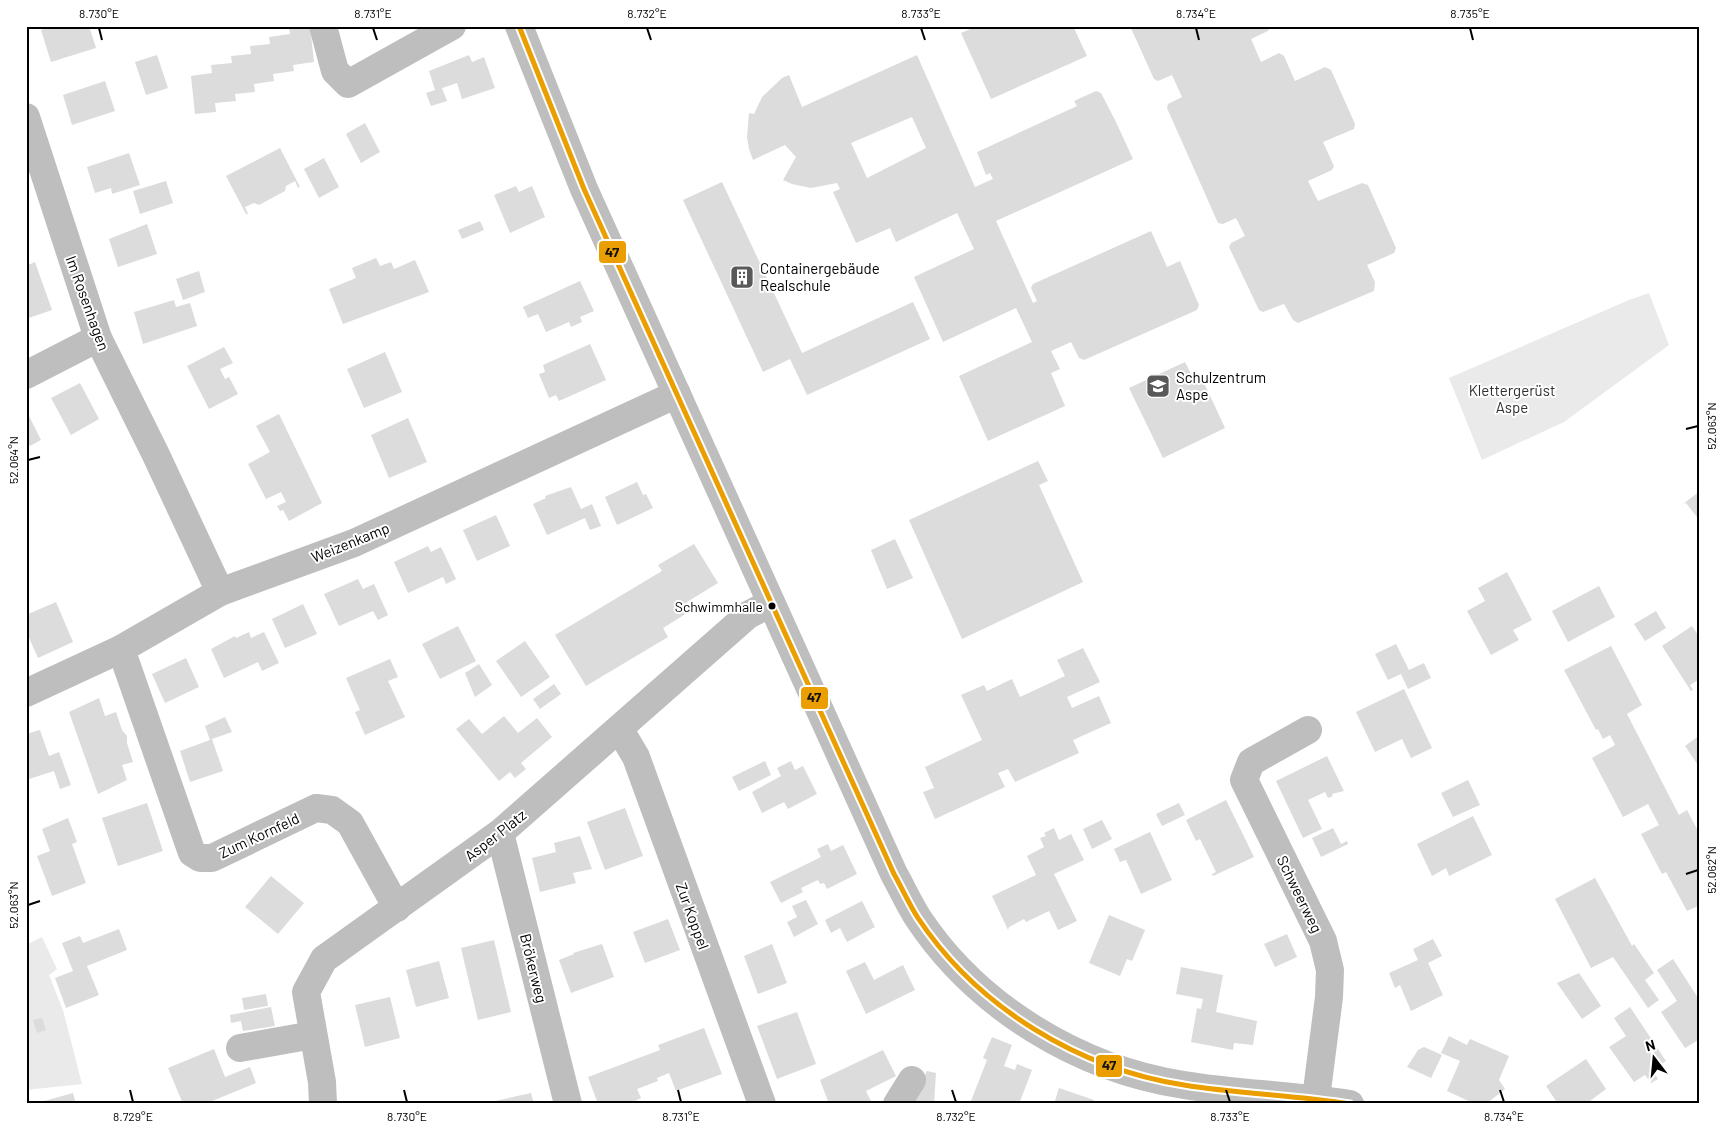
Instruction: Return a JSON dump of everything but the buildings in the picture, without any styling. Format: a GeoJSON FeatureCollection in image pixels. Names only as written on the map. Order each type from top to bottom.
{"type":"FeatureCollection","features":[{"type":"Feature","properties":{"kind":"street"},"geometry":{"type":"LineString","coordinates":[[322,26],[335,71],[348,84],[452,26]]}},
{"type":"Feature","properties":{"kind":"street"},"geometry":{"type":"LineString","coordinates":[[519,26],[584,189],[899,883],[918,918],[946,954],[1007,1011],[1043,1036],[1087,1057],[1134,1075],[1184,1086],[1316,1098],[1350,1104]]}},
{"type":"Feature","properties":{"kind":"street","name":"Im Rosenhagen"},"geometry":{"type":"LineString","coordinates":[[26,117],[98,338],[220,592]]}},
{"type":"Feature","properties":{"kind":"street"},"geometry":{"type":"LineString","coordinates":[[26,375],[98,338]]}},
{"type":"Feature","properties":{"kind":"street","name":"Weizenkamp"},"geometry":{"type":"LineString","coordinates":[[26,693],[121,649],[220,592],[354,542],[677,394]]}},
{"type":"Feature","properties":{"kind":"street","name":"Asper Platz"},"geometry":{"type":"LineString","coordinates":[[323,1104],[322,1082],[306,992],[324,960],[500,833],[620,730],[748,615],[771,603]]}},
{"type":"Feature","properties":{"kind":"street","name":"Zum Kornfeld"},"geometry":{"type":"LineString","coordinates":[[121,649],[192,853],[200,858],[212,858],[316,808],[332,810],[350,823],[397,908]]}},
{"type":"Feature","properties":{"kind":"street","name":"Zur Koppel"},"geometry":{"type":"LineString","coordinates":[[620,730],[636,757],[762,1104]]}},
{"type":"Feature","properties":{"kind":"street","name":"Schweerweg"},"geometry":{"type":"LineString","coordinates":[[1308,730],[1251,762],[1244,780],[1323,941],[1328,963],[1329,997],[1316,1098]]}},
{"type":"Feature","properties":{"kind":"street","name":"Brökerweg"},"geometry":{"type":"LineString","coordinates":[[500,833],[568,1104]]}},
{"type":"Feature","properties":{"kind":"street"},"geometry":{"type":"LineString","coordinates":[[240,1048],[314,1035]]}},
{"type":"Feature","properties":{"kind":"street"},"geometry":{"type":"LineString","coordinates":[[898,1104],[912,1080]]}},
{"type":"Feature","properties":{"kind":"green space","name":"Klettergerüst Aspe"},"geometry":{"type":"Polygon","coordinates":[[[1649,293],[1669,345],[1564,422],[1482,460],[1449,378],[1649,293]]]}},
{"type":"Feature","properties":{"kind":"green space"},"geometry":{"type":"Polygon","coordinates":[[[42,937],[57,969],[49,975],[63,1010],[82,1084],[26,1090],[26,945],[42,937]]]}},
{"type":"Feature","properties":{"kind":"transit line","name":"47"},"geometry":{"type":"LineString","coordinates":[[519,26],[584,189],[894,874],[918,918],[942,950],[1000,1006],[1034,1029],[1069,1049],[1106,1065],[1145,1077],[1184,1085],[1350,1104]]}},
{"type":"Feature","properties":{"kind":"place","name":"Containergebäude Realschule"},"geometry":{"type":"Point","coordinates":[742,277]}},
{"type":"Feature","properties":{"kind":"place","name":"Schulzentrum Aspe"},"geometry":{"type":"Point","coordinates":[1158,386]}},
{"type":"Feature","properties":{"kind":"place","name":"Schwimmhalle"},"geometry":{"type":"Point","coordinates":[772,606]}}]}
